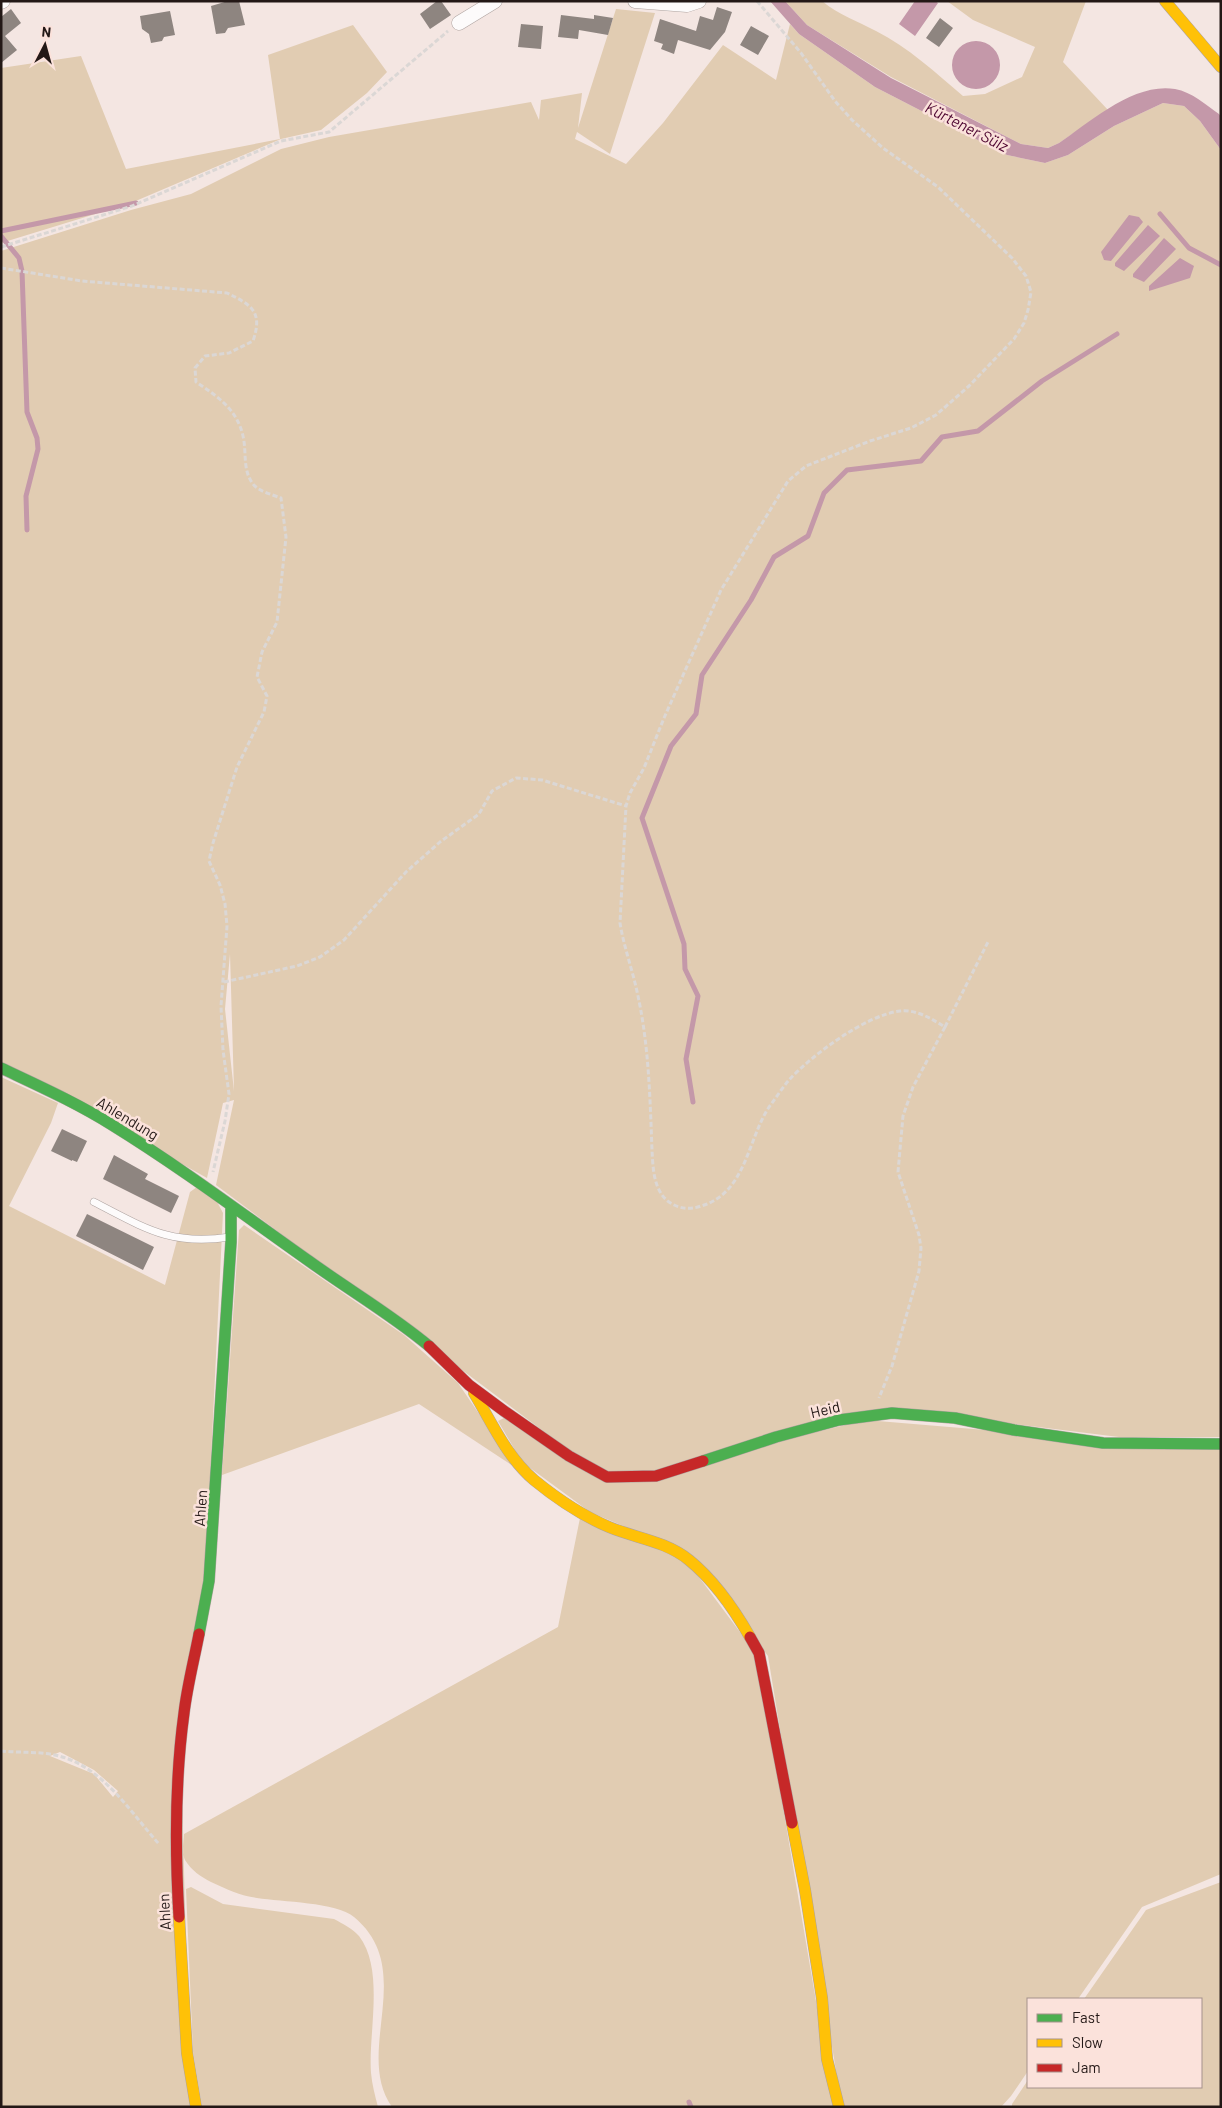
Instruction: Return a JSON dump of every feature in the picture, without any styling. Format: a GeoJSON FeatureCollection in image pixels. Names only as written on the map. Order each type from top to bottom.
{"type":"FeatureCollection","features":[{"type":"Feature","properties":{"kind":"street"},"geometry":{"type":"LineString","coordinates":[[459,24],[495,1]]}},
{"type":"Feature","properties":{"kind":"street"},"geometry":{"type":"LineString","coordinates":[[635,1],[687,5],[699,1]]}},
{"type":"Feature","properties":{"kind":"street"},"geometry":{"type":"LineString","coordinates":[[1165,1],[1221,67]]}},
{"type":"Feature","properties":{"kind":"street","name":"Ahlendung"},"geometry":{"type":"LineString","coordinates":[[1,1068],[60,1096],[110,1124],[232,1206]]}},
{"type":"Feature","properties":{"kind":"street"},"geometry":{"type":"LineString","coordinates":[[232,1206],[410,1330],[437,1352],[469,1385],[507,1450],[534,1480],[584,1515],[609,1527],[660,1543],[690,1559],[730,1602],[759,1652],[805,1890],[822,1998],[827,2058],[839,2107]]}},
{"type":"Feature","properties":{"kind":"street","name":"Ahlen"},"geometry":{"type":"LineString","coordinates":[[196,2107],[187,2053],[178,1906],[179,1770],[184,1713],[209,1581],[232,1206]]}},
{"type":"Feature","properties":{"kind":"street","name":"Heid"},"geometry":{"type":"LineString","coordinates":[[469,1385],[568,1456],[607,1477],[656,1476],[776,1437],[839,1420],[892,1413],[955,1418],[1014,1430],[1103,1443],[1221,1444]]}},
{"type":"Feature","properties":{"kind":"lane"},"geometry":{"type":"LineString","coordinates":[[94,1202],[142,1227],[171,1237],[200,1241],[231,1237]]}},
{"type":"Feature","properties":{"kind":"path"},"geometry":{"type":"LineString","coordinates":[[757,1],[801,53],[835,101],[852,120],[883,148],[938,187],[992,238],[1026,276],[1032,292],[1024,323],[1014,339],[969,386],[936,415],[911,428],[819,460],[806,466],[788,481],[721,590],[644,768],[630,793],[626,806],[620,923],[623,942],[638,996],[643,1032],[652,1112],[654,1176],[667,1200],[687,1209],[697,1208],[712,1203],[728,1190],[736,1180],[768,1110],[789,1080],[814,1056],[865,1023],[883,1015],[901,1011],[915,1012],[945,1027]]}},
{"type":"Feature","properties":{"kind":"path"},"geometry":{"type":"LineString","coordinates":[[1,247],[132,206],[281,141],[329,132],[459,24]]}},
{"type":"Feature","properties":{"kind":"path"},"geometry":{"type":"LineString","coordinates":[[1,268],[82,281],[227,293],[249,303],[257,319],[257,329],[253,341],[229,353],[205,356],[196,368],[196,382],[218,396],[232,410],[243,435],[245,468],[254,486],[281,498],[286,537],[277,622],[262,652],[257,677],[267,696],[264,712],[237,767],[213,842],[209,861],[220,885],[225,904],[227,926],[221,1028],[229,1094],[225,1121],[209,1189]]}},
{"type":"Feature","properties":{"kind":"path"},"geometry":{"type":"LineString","coordinates":[[223,982],[297,966],[320,957],[344,940],[420,860],[440,842],[480,814],[492,791],[516,778],[542,780],[626,806]]}},
{"type":"Feature","properties":{"kind":"path"},"geometry":{"type":"LineString","coordinates":[[873,1415],[892,1366],[921,1259],[919,1235],[898,1172],[903,1116],[913,1087],[988,942]]}},
{"type":"Feature","properties":{"kind":"path"},"geometry":{"type":"LineString","coordinates":[[1,1751],[60,1756],[94,1772],[125,1804],[160,1845]]}},
{"type":"Feature","properties":{"kind":"shaded area"},"geometry":{"type":"Polygon","coordinates":[[[785,1],[822,1],[842,14],[888,37],[921,61],[963,96],[985,94],[1022,77],[1035,47],[973,20],[947,1],[1086,1],[1063,62],[1108,110],[1059,143],[1048,148],[1021,144],[891,77],[807,25],[785,1]]]}},
{"type":"Feature","properties":{"kind":"shaded area"},"geometry":{"type":"Polygon","coordinates":[[[616,9],[655,13],[610,154],[577,132],[575,139],[626,164],[663,123],[723,45],[776,80],[790,24],[799,34],[875,87],[1007,155],[1045,163],[1068,155],[1114,126],[1163,103],[1184,106],[1200,121],[1221,150],[1221,1437],[1119,1437],[893,1409],[656,1472],[608,1473],[571,1452],[216,1185],[234,1100],[223,1103],[207,1178],[1,1062],[1,251],[131,210],[191,194],[281,149],[329,137],[531,102],[539,120],[541,100],[582,93],[578,128],[616,9]],[[230,954],[225,1009],[234,1091],[230,954]]]}},
{"type":"Feature","properties":{"kind":"shaded area"},"geometry":{"type":"Polygon","coordinates":[[[353,25],[387,72],[367,93],[321,130],[281,139],[131,203],[1,243],[1,68],[81,56],[126,169],[280,139],[268,55],[353,25]]]}},
{"type":"Feature","properties":{"kind":"shaded area"},"geometry":{"type":"Polygon","coordinates":[[[1,1077],[58,1103],[51,1123],[9,1206],[165,1285],[190,1192],[197,1187],[215,1198],[223,1213],[205,1580],[180,1712],[190,2107],[1,2107],[1,1077]],[[60,1752],[50,1756],[94,1774],[113,1797],[118,1791],[94,1770],[60,1752]]]}},
{"type":"Feature","properties":{"kind":"shaded area"},"geometry":{"type":"Polygon","coordinates":[[[244,1225],[404,1335],[458,1383],[516,1468],[419,1404],[222,1475],[239,1230],[244,1225]]]}},
{"type":"Feature","properties":{"kind":"shaded area"},"geometry":{"type":"Polygon","coordinates":[[[504,1418],[608,1482],[866,1420],[1221,1450],[1221,1874],[1142,1907],[1079,1998],[1027,1998],[1027,2072],[1001,2107],[842,2107],[768,1656],[692,1555],[590,1512],[522,1462],[498,1421],[504,1418]]]}},
{"type":"Feature","properties":{"kind":"shaded area"},"geometry":{"type":"Polygon","coordinates":[[[580,1518],[687,1561],[757,1655],[834,2107],[392,2107],[382,2085],[379,2062],[384,1986],[381,1961],[372,1938],[354,1917],[346,1912],[322,1905],[257,1898],[239,1894],[204,1878],[193,1870],[185,1860],[183,1851],[184,1834],[558,1627],[580,1518]]]}},
{"type":"Feature","properties":{"kind":"shaded area"},"geometry":{"type":"Polygon","coordinates":[[[1221,1882],[1221,2107],[1012,2107],[1012,2104],[1027,2082],[1027,2088],[1202,2088],[1202,1998],[1085,1998],[1146,1910],[1221,1882]]]}},
{"type":"Feature","properties":{"kind":"shaded area"},"geometry":{"type":"Polygon","coordinates":[[[191,1887],[223,1904],[334,1919],[350,1928],[359,1936],[367,1950],[373,1984],[371,2073],[378,2107],[202,2107],[193,2052],[186,1889],[191,1887]]]}},
{"type":"Feature","properties":{"kind":"water","name":"Kürtener Sülz"},"geometry":{"type":"Polygon","coordinates":[[[770,1],[785,1],[807,25],[891,78],[1021,144],[1048,148],[1059,143],[1113,105],[1128,97],[1160,88],[1175,89],[1187,93],[1219,114],[1221,117],[1221,150],[1200,121],[1184,106],[1163,103],[1114,126],[1068,155],[1045,163],[1007,155],[875,87],[799,34],[770,1]]]}},
{"type":"Feature","properties":{"kind":"water"},"geometry":{"type":"Polygon","coordinates":[[[915,1],[935,1],[938,3],[915,36],[899,24],[915,1]]]}},
{"type":"Feature","properties":{"kind":"water"},"geometry":{"type":"Polygon","coordinates":[[[976,41],[985,43],[993,48],[998,56],[1000,65],[998,74],[993,82],[985,87],[976,89],[967,87],[959,82],[954,74],[952,65],[954,56],[959,48],[967,43],[976,41]]]}},
{"type":"Feature","properties":{"kind":"water"},"geometry":{"type":"Polygon","coordinates":[[[1129,215],[1139,217],[1143,222],[1111,261],[1104,260],[1101,252],[1129,215]]]}},
{"type":"Feature","properties":{"kind":"water"},"geometry":{"type":"Polygon","coordinates":[[[1148,225],[1160,236],[1124,271],[1115,266],[1115,263],[1148,225]]]}},
{"type":"Feature","properties":{"kind":"water"},"geometry":{"type":"Polygon","coordinates":[[[1164,238],[1176,249],[1144,282],[1133,277],[1133,274],[1164,238]]]}},
{"type":"Feature","properties":{"kind":"water"},"geometry":{"type":"Polygon","coordinates":[[[1180,258],[1194,266],[1190,278],[1149,291],[1149,286],[1180,258]]]}},
{"type":"Feature","properties":{"kind":"building"},"geometry":{"type":"Polygon","coordinates":[[[228,1],[239,1],[245,25],[228,28],[225,33],[216,34],[211,6],[228,1]]]}},
{"type":"Feature","properties":{"kind":"building"},"geometry":{"type":"Polygon","coordinates":[[[437,1],[441,1],[451,15],[430,29],[420,14],[437,1]]]}},
{"type":"Feature","properties":{"kind":"building"},"geometry":{"type":"Polygon","coordinates":[[[717,7],[732,12],[725,32],[710,50],[678,40],[674,54],[661,49],[663,44],[654,41],[660,19],[696,31],[700,16],[713,20],[717,7]]]}},
{"type":"Feature","properties":{"kind":"building"},"geometry":{"type":"Polygon","coordinates":[[[11,9],[21,23],[5,36],[17,50],[1,63],[1,17],[11,9]]]}},
{"type":"Feature","properties":{"kind":"building"},"geometry":{"type":"Polygon","coordinates":[[[170,11],[175,35],[164,37],[162,41],[151,43],[149,34],[142,29],[140,16],[170,11]]]}},
{"type":"Feature","properties":{"kind":"building"},"geometry":{"type":"Polygon","coordinates":[[[561,15],[594,19],[594,15],[613,18],[608,35],[579,30],[578,39],[558,37],[561,15]]]}},
{"type":"Feature","properties":{"kind":"building"},"geometry":{"type":"Polygon","coordinates":[[[940,18],[953,28],[939,47],[926,38],[940,18]]]}},
{"type":"Feature","properties":{"kind":"building"},"geometry":{"type":"Polygon","coordinates":[[[521,24],[543,26],[541,49],[518,47],[521,24]]]}},
{"type":"Feature","properties":{"kind":"building"},"geometry":{"type":"Polygon","coordinates":[[[751,26],[769,36],[758,55],[740,45],[751,26]]]}},
{"type":"Feature","properties":{"kind":"building"},"geometry":{"type":"Polygon","coordinates":[[[62,1129],[87,1141],[77,1162],[51,1151],[62,1129]]]}},
{"type":"Feature","properties":{"kind":"building"},"geometry":{"type":"Polygon","coordinates":[[[114,1155],[148,1174],[145,1179],[179,1196],[171,1213],[103,1179],[114,1155]]]}},
{"type":"Feature","properties":{"kind":"building"},"geometry":{"type":"Polygon","coordinates":[[[87,1214],[154,1247],[143,1270],[76,1236],[87,1214]]]}},
{"type":"Feature","properties":{"kind":"waterway"},"geometry":{"type":"LineString","coordinates":[[1,231],[136,203]]}},
{"type":"Feature","properties":{"kind":"waterway"},"geometry":{"type":"LineString","coordinates":[[1160,214],[1189,248],[1221,265]]}},
{"type":"Feature","properties":{"kind":"waterway"},"geometry":{"type":"LineString","coordinates":[[1,236],[19,258],[22,271],[27,412],[37,438],[38,449],[26,496],[27,530]]}},
{"type":"Feature","properties":{"kind":"waterway"},"geometry":{"type":"LineString","coordinates":[[693,1102],[686,1059],[698,996],[685,969],[684,944],[642,818],[671,746],[696,714],[702,675],[751,600],[774,557],[808,536],[824,493],[847,470],[921,461],[942,437],[978,431],[1042,381],[1117,334]]}},
{"type":"Feature","properties":{"kind":"waterway"},"geometry":{"type":"LineString","coordinates":[[689,2102],[691,2107]]}},
{"type":"Feature","properties":{"kind":"traffic: fast"},"geometry":{"type":"LineString","coordinates":[[1,1068],[85,1109],[137,1141],[385,1313],[429,1346]]}},
{"type":"Feature","properties":{"kind":"traffic: fast"},"geometry":{"type":"LineString","coordinates":[[199,1634],[209,1581],[231,1242],[231,1206]]}},
{"type":"Feature","properties":{"kind":"traffic: fast"},"geometry":{"type":"LineString","coordinates":[[703,1461],[776,1437],[839,1420],[892,1413],[955,1418],[1014,1430],[1103,1443],[1221,1444]]}},
{"type":"Feature","properties":{"kind":"traffic: slow"},"geometry":{"type":"LineString","coordinates":[[1165,1],[1221,67]]}},
{"type":"Feature","properties":{"kind":"traffic: slow"},"geometry":{"type":"LineString","coordinates":[[474,1393],[508,1450],[524,1471],[534,1480],[589,1518],[619,1531],[670,1548],[689,1560],[723,1596],[750,1637]]}},
{"type":"Feature","properties":{"kind":"traffic: slow"},"geometry":{"type":"LineString","coordinates":[[792,1823],[822,1998],[827,2059],[839,2107]]}},
{"type":"Feature","properties":{"kind":"traffic: slow"},"geometry":{"type":"LineString","coordinates":[[179,1917],[187,2053],[196,2107]]}},
{"type":"Feature","properties":{"kind":"traffic: jam"},"geometry":{"type":"LineString","coordinates":[[429,1346],[469,1385],[504,1411],[569,1456],[607,1477],[656,1476],[703,1461]]}},
{"type":"Feature","properties":{"kind":"traffic: jam"},"geometry":{"type":"LineString","coordinates":[[179,1917],[176,1841],[177,1789],[185,1703],[199,1634]]}},
{"type":"Feature","properties":{"kind":"traffic: jam"},"geometry":{"type":"LineString","coordinates":[[750,1637],[759,1653],[792,1823]]}}]}
